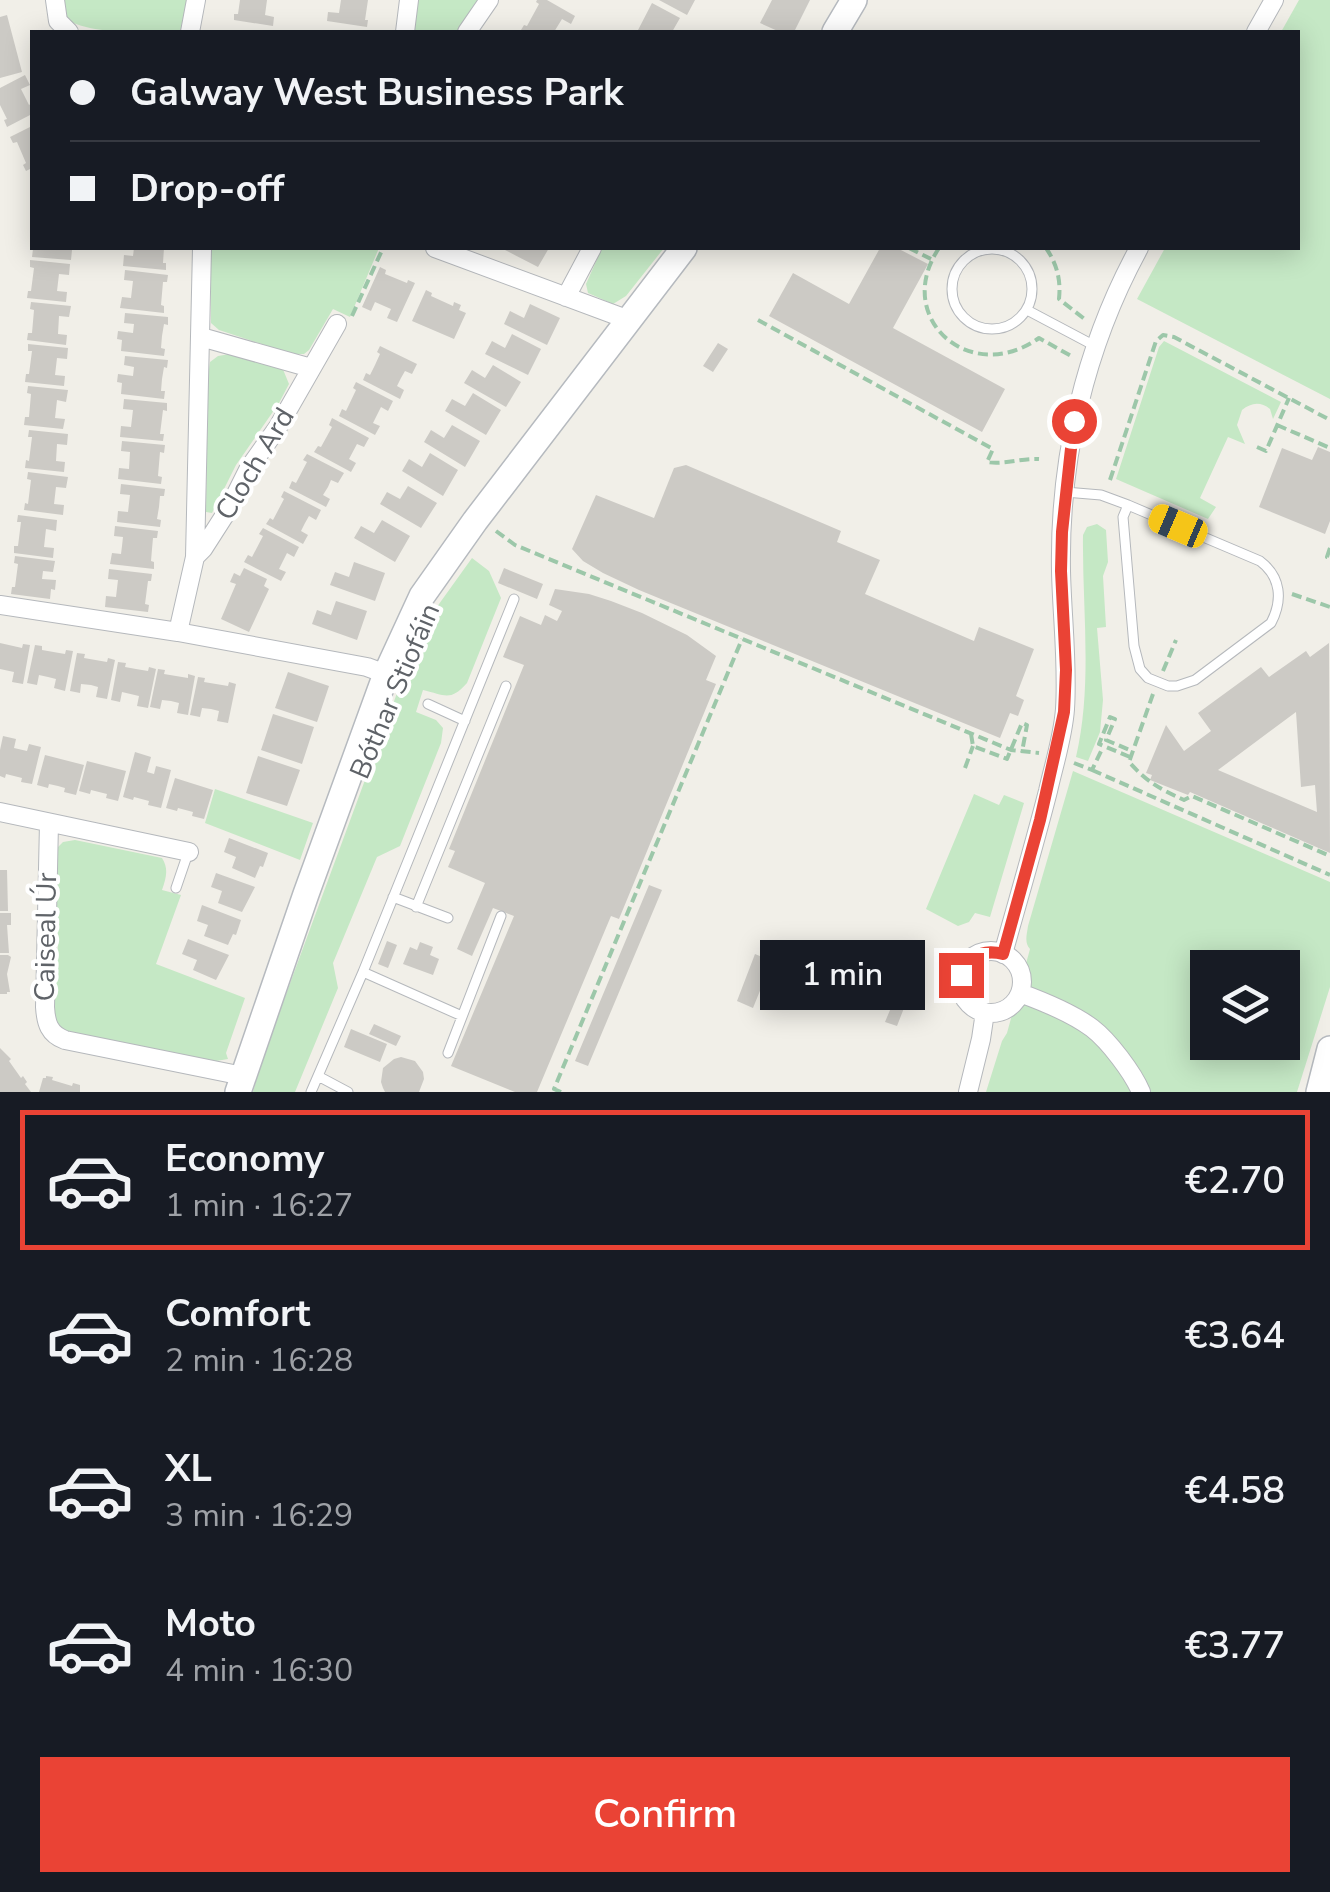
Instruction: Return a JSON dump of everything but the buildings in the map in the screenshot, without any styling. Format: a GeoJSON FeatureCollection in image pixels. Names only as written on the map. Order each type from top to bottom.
{"type":"FeatureCollection","features":[{"type":"Feature","properties":{"kind":"street"},"geometry":{"type":"LineString","coordinates":[[55,0],[58,21],[67,30]]}},
{"type":"Feature","properties":{"kind":"street"},"geometry":{"type":"LineString","coordinates":[[190,30],[196,0]]}},
{"type":"Feature","properties":{"kind":"street"},"geometry":{"type":"LineString","coordinates":[[405,30],[409,0]]}},
{"type":"Feature","properties":{"kind":"street"},"geometry":{"type":"LineString","coordinates":[[468,30],[489,0]]}},
{"type":"Feature","properties":{"kind":"street"},"geometry":{"type":"LineString","coordinates":[[836,30],[854,0]]}},
{"type":"Feature","properties":{"kind":"street"},"geometry":{"type":"LineString","coordinates":[[1257,30],[1274,0]]}},
{"type":"Feature","properties":{"kind":"street","name":"Cloch Ard"},"geometry":{"type":"LineString","coordinates":[[178,632],[195,556],[202,250]]}},
{"type":"Feature","properties":{"kind":"street"},"geometry":{"type":"LineString","coordinates":[[440,250],[628,320]]}},
{"type":"Feature","properties":{"kind":"street"},"geometry":{"type":"LineString","coordinates":[[566,298],[591,250]]}},
{"type":"Feature","properties":{"kind":"street","name":"Bóthar Stiofáin"},"geometry":{"type":"LineString","coordinates":[[240,1084],[386,674],[422,596],[682,250]]}},
{"type":"Feature","properties":{"kind":"street"},"geometry":{"type":"LineString","coordinates":[[1003,954],[1040,820],[1064,712],[1061,571],[1074,421],[1095,346],[1138,250]]}},
{"type":"Feature","properties":{"kind":"street","name":"Cloch Ard"},"geometry":{"type":"LineString","coordinates":[[195,556],[228,510],[311,368],[342,324]]}},
{"type":"Feature","properties":{"kind":"street"},"geometry":{"type":"LineString","coordinates":[[201,337],[311,368]]}},
{"type":"Feature","properties":{"kind":"street"},"geometry":{"type":"LineString","coordinates":[[0,605],[178,632],[367,667],[386,674]]}},
{"type":"Feature","properties":{"kind":"street"},"geometry":{"type":"LineString","coordinates":[[0,812],[188,852]]}},
{"type":"Feature","properties":{"kind":"street","name":"Caiseal Úr"},"geometry":{"type":"LineString","coordinates":[[49,823],[45,1007],[46,1021],[53,1034],[240,1084]]}},
{"type":"Feature","properties":{"kind":"street"},"geometry":{"type":"LineString","coordinates":[[979,954],[1003,954],[1019,970],[1020,993],[1010,1007],[985,1012],[968,1003],[962,994],[961,975],[979,954]]}},
{"type":"Feature","properties":{"kind":"street"},"geometry":{"type":"LineString","coordinates":[[1020,993],[1094,1029],[1129,1069],[1142,1092]]}},
{"type":"Feature","properties":{"kind":"street"},"geometry":{"type":"LineString","coordinates":[[968,1092],[985,1012]]}},
{"type":"Feature","properties":{"kind":"lane"},"geometry":{"type":"LineString","coordinates":[[983,250],[961,264],[952,289],[960,314],[982,328],[994,329],[1018,320],[1032,297],[1028,271],[1020,260],[999,250]]}},
{"type":"Feature","properties":{"kind":"lane"},"geometry":{"type":"LineString","coordinates":[[1026,310],[1095,346]]}},
{"type":"Feature","properties":{"kind":"lane"},"geometry":{"type":"LineString","coordinates":[[1065,492],[1100,495],[1128,504],[1267,566],[1278,583],[1278,610],[1271,623],[1194,680],[1177,686],[1158,683],[1140,669],[1134,646],[1124,517],[1128,504]]}},
{"type":"Feature","properties":{"kind":"lane"},"geometry":{"type":"LineString","coordinates":[[311,1092],[514,600]]}},
{"type":"Feature","properties":{"kind":"lane"},"geometry":{"type":"LineString","coordinates":[[416,907],[506,686]]}},
{"type":"Feature","properties":{"kind":"lane"},"geometry":{"type":"LineString","coordinates":[[428,704],[465,720]]}},
{"type":"Feature","properties":{"kind":"lane"},"geometry":{"type":"LineString","coordinates":[[176,888],[188,852]]}},
{"type":"Feature","properties":{"kind":"lane"},"geometry":{"type":"LineString","coordinates":[[393,897],[448,918]]}},
{"type":"Feature","properties":{"kind":"lane"},"geometry":{"type":"LineString","coordinates":[[448,1053],[501,916]]}},
{"type":"Feature","properties":{"kind":"lane"},"geometry":{"type":"LineString","coordinates":[[362,972],[462,1016]]}},
{"type":"Feature","properties":{"kind":"lane"},"geometry":{"type":"LineString","coordinates":[[318,1076],[348,1092]]}},
{"type":"Feature","properties":{"kind":"path"},"geometry":{"type":"LineString","coordinates":[[342,324],[382,250]]}},
{"type":"Feature","properties":{"kind":"path"},"geometry":{"type":"LineString","coordinates":[[913,250],[931,259]]}},
{"type":"Feature","properties":{"kind":"path"},"geometry":{"type":"LineString","coordinates":[[937,250],[924,287],[930,315],[937,328],[959,347],[986,356],[1000,356],[1039,338],[1074,358]]}},
{"type":"Feature","properties":{"kind":"path"},"geometry":{"type":"LineString","coordinates":[[1047,250],[1058,275],[1059,300],[1088,321]]}},
{"type":"Feature","properties":{"kind":"path"},"geometry":{"type":"LineString","coordinates":[[758,320],[993,449],[986,462],[1039,459]]}},
{"type":"Feature","properties":{"kind":"path"},"geometry":{"type":"LineString","coordinates":[[1110,480],[1156,340],[1163,334],[1330,420]]}},
{"type":"Feature","properties":{"kind":"path"},"geometry":{"type":"LineString","coordinates":[[1257,447],[1266,451],[1290,398]]}},
{"type":"Feature","properties":{"kind":"path"},"geometry":{"type":"LineString","coordinates":[[1277,425],[1330,448]]}},
{"type":"Feature","properties":{"kind":"path"},"geometry":{"type":"LineString","coordinates":[[496,531],[515,545],[971,734],[1011,750],[1040,753]]}},
{"type":"Feature","properties":{"kind":"path"},"geometry":{"type":"LineString","coordinates":[[1330,548],[1330,558]]}},
{"type":"Feature","properties":{"kind":"path"},"geometry":{"type":"LineString","coordinates":[[1292,594],[1328,606],[1330,596]]}},
{"type":"Feature","properties":{"kind":"path"},"geometry":{"type":"LineString","coordinates":[[561,1092],[554,1089],[742,639]]}},
{"type":"Feature","properties":{"kind":"path"},"geometry":{"type":"LineString","coordinates":[[1176,640],[1128,762],[1153,786],[1184,800],[1192,796],[1330,856]]}},
{"type":"Feature","properties":{"kind":"path"},"geometry":{"type":"LineString","coordinates":[[1110,717],[1115,719],[1106,740],[1131,754],[1099,744],[1110,717]]}},
{"type":"Feature","properties":{"kind":"path"},"geometry":{"type":"LineString","coordinates":[[973,746],[1007,759],[1022,723],[1027,725],[1022,752]]}},
{"type":"Feature","properties":{"kind":"path"},"geometry":{"type":"LineString","coordinates":[[965,768],[973,746],[971,734]]}},
{"type":"Feature","properties":{"kind":"path"},"geometry":{"type":"LineString","coordinates":[[1092,770],[1104,746]]}},
{"type":"Feature","properties":{"kind":"path"},"geometry":{"type":"LineString","coordinates":[[1069,762],[1330,875]]}},
{"type":"Feature","properties":{"kind":"green space"},"geometry":{"type":"Polygon","coordinates":[[[63,0],[187,0],[180,30],[104,30],[65,18],[63,0]]]}},
{"type":"Feature","properties":{"kind":"green space"},"geometry":{"type":"Polygon","coordinates":[[[416,0],[479,0],[458,30],[412,30],[416,0]]]}},
{"type":"Feature","properties":{"kind":"green space"},"geometry":{"type":"Polygon","coordinates":[[[1299,0],[1330,0],[1330,399],[1137,299],[1164,250],[1300,250],[1300,30],[1282,30],[1299,0]]]}},
{"type":"Feature","properties":{"kind":"green space"},"geometry":{"type":"Polygon","coordinates":[[[211,250],[378,250],[350,317],[333,309],[304,354],[292,354],[219,330],[211,323],[211,250]]]}},
{"type":"Feature","properties":{"kind":"green space"},"geometry":{"type":"Polygon","coordinates":[[[601,250],[662,250],[626,296],[613,304],[588,293],[586,284],[601,250]]]}},
{"type":"Feature","properties":{"kind":"green space"},"geometry":{"type":"Polygon","coordinates":[[[1164,341],[1281,402],[1273,419],[1270,409],[1263,405],[1252,404],[1242,410],[1237,425],[1245,444],[1228,437],[1200,498],[1216,507],[1208,519],[1116,479],[1164,341]]]}},
{"type":"Feature","properties":{"kind":"green space"},"geometry":{"type":"Polygon","coordinates":[[[230,354],[282,367],[289,384],[236,465],[212,513],[206,512],[208,376],[210,362],[230,354]]]}},
{"type":"Feature","properties":{"kind":"green space"},"geometry":{"type":"Polygon","coordinates":[[[1097,524],[1106,530],[1106,627],[1097,628],[1103,700],[1100,732],[1088,761],[1076,757],[1085,674],[1083,535],[1087,527],[1097,524]]]}},
{"type":"Feature","properties":{"kind":"green space"},"geometry":{"type":"Polygon","coordinates":[[[472,558],[489,571],[501,598],[467,683],[451,695],[423,690],[416,712],[436,720],[443,728],[441,743],[400,846],[377,857],[333,963],[338,988],[295,1092],[253,1092],[400,685],[419,663],[415,650],[429,618],[472,558]]]}},
{"type":"Feature","properties":{"kind":"green space"},"geometry":{"type":"Polygon","coordinates":[[[1073,771],[1330,882],[1330,987],[1297,1092],[986,1092],[1030,949],[1026,941],[1073,771]]]}},
{"type":"Feature","properties":{"kind":"green space"},"geometry":{"type":"Polygon","coordinates":[[[215,789],[313,823],[300,860],[205,823],[215,789]]]}},
{"type":"Feature","properties":{"kind":"green space"},"geometry":{"type":"Polygon","coordinates":[[[974,794],[999,805],[1004,795],[1024,803],[990,917],[975,913],[969,922],[958,926],[926,909],[974,794]]]}},
{"type":"Feature","properties":{"kind":"green space"},"geometry":{"type":"Polygon","coordinates":[[[75,840],[162,858],[166,878],[162,890],[181,895],[156,964],[245,998],[226,1053],[228,1059],[216,1061],[59,1027],[53,1015],[58,944],[55,860],[57,848],[63,842],[75,840]]]}},
{"type":"Feature","properties":{"kind":"route"},"geometry":{"type":"LineString","coordinates":[[961,975],[979,954],[1003,954],[1061,734],[1066,670],[1062,532],[1074,421]]}}]}
